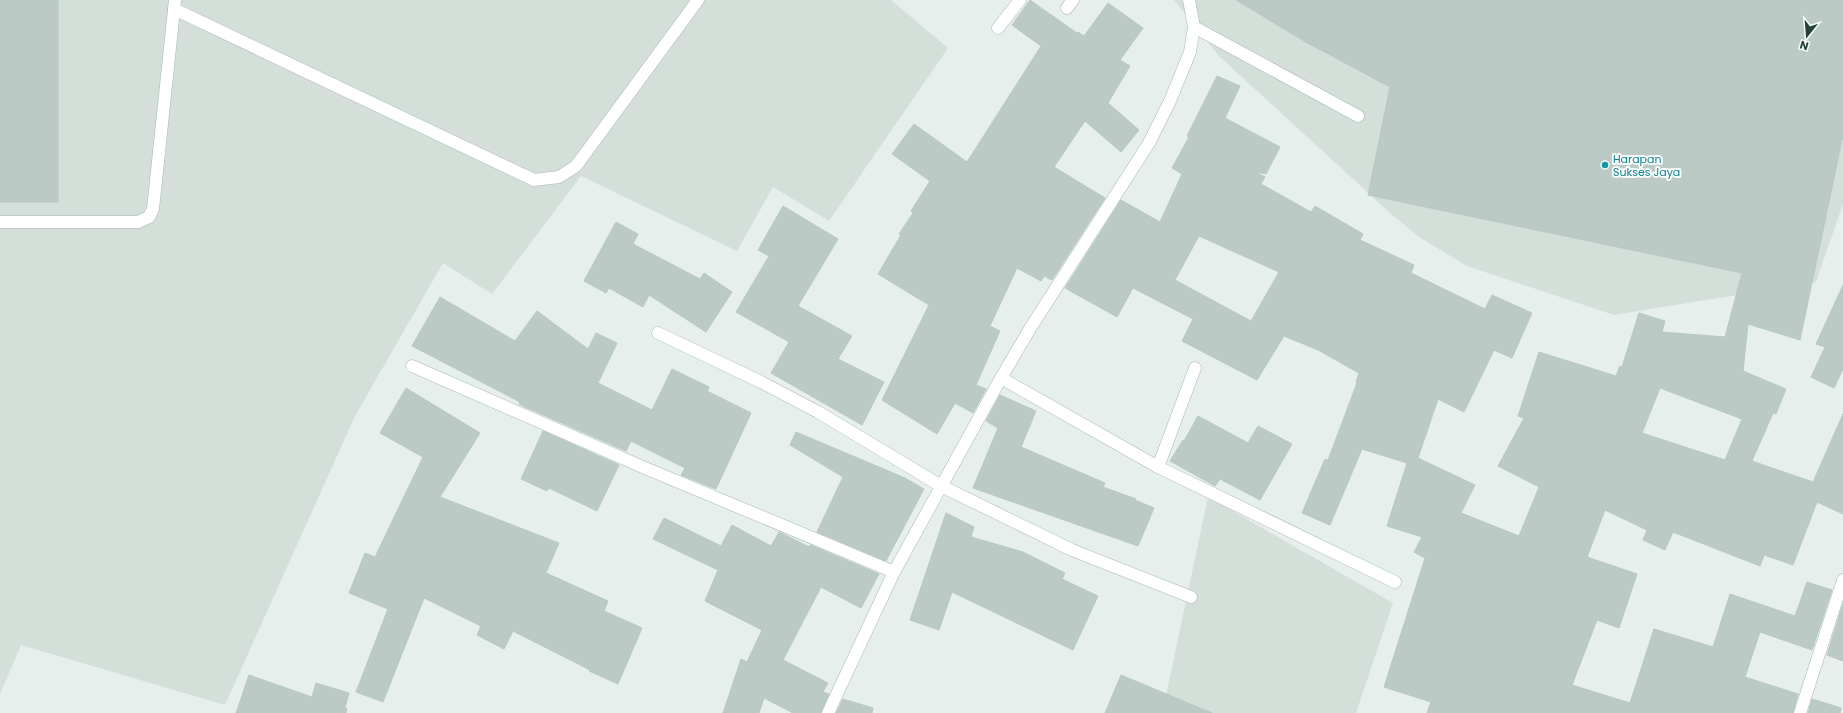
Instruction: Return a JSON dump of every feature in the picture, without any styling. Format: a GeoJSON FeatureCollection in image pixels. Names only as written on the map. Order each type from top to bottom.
{"type":"FeatureCollection","features":[{"type":"Feature","properties":{"kind":"street"},"geometry":{"type":"LineString","coordinates":[[0,222],[138,222],[149,218],[153,209],[174,4],[534,180],[558,177],[576,166],[698,0]]}},
{"type":"Feature","properties":{"kind":"street"},"geometry":{"type":"LineString","coordinates":[[998,28],[1020,0]]}},
{"type":"Feature","properties":{"kind":"street"},"geometry":{"type":"LineString","coordinates":[[828,713],[894,572],[1001,378],[1149,143],[1170,101],[1190,52],[1194,27],[1189,0]]}},
{"type":"Feature","properties":{"kind":"street"},"geometry":{"type":"LineString","coordinates":[[1194,27],[1358,116]]}},
{"type":"Feature","properties":{"kind":"street"},"geometry":{"type":"LineString","coordinates":[[658,333],[761,382],[818,412],[941,486],[1072,550],[1191,597]]}},
{"type":"Feature","properties":{"kind":"street"},"geometry":{"type":"LineString","coordinates":[[412,366],[652,471],[894,572]]}},
{"type":"Feature","properties":{"kind":"street"},"geometry":{"type":"LineString","coordinates":[[1158,467],[1195,368]]}},
{"type":"Feature","properties":{"kind":"street"},"geometry":{"type":"LineString","coordinates":[[1001,378],[1158,467],[1395,582]]}},
{"type":"Feature","properties":{"kind":"street"},"geometry":{"type":"LineString","coordinates":[[1800,713],[1843,580]]}},
{"type":"Feature","properties":{"kind":"shaded area"},"geometry":{"type":"Polygon","coordinates":[[[0,0],[891,0],[948,48],[829,221],[773,187],[737,251],[581,176],[492,294],[443,263],[355,416],[225,705],[21,645],[0,694],[0,0]]]}},
{"type":"Feature","properties":{"kind":"shaded area","name":"Harapan Sukses Jaya"},"geometry":{"type":"Polygon","coordinates":[[[1174,0],[1762,0],[1843,109],[1843,204],[1816,282],[1614,315],[1467,266],[1419,237],[1390,213],[1219,56],[1174,0]]]}},
{"type":"Feature","properties":{"kind":"shaded area"},"geometry":{"type":"Polygon","coordinates":[[[1208,497],[1393,603],[1356,713],[1168,713],[1163,710],[1208,497]]]}},
{"type":"Feature","properties":{"kind":"building"},"geometry":{"type":"Polygon","coordinates":[[[0,0],[58,0],[58,202],[0,202],[0,0]]]}},
{"type":"Feature","properties":{"kind":"building"},"geometry":{"type":"Polygon","coordinates":[[[1030,0],[1077,33],[1078,32],[1084,36],[1108,3],[1143,28],[1120,60],[1130,66],[1108,103],[1139,130],[1121,152],[1085,121],[1054,167],[1105,198],[1052,280],[1044,276],[1041,281],[1017,268],[990,326],[1000,331],[976,385],[986,389],[973,413],[955,403],[937,434],[882,400],[929,305],[878,274],[901,235],[899,234],[913,213],[911,211],[930,181],[892,154],[914,124],[967,162],[1041,46],[1012,25],[1030,0]]]}},
{"type":"Feature","properties":{"kind":"building"},"geometry":{"type":"Polygon","coordinates":[[[1236,0],[1843,0],[1843,135],[1800,340],[1748,324],[1743,371],[1786,389],[1776,414],[1773,413],[1752,461],[1813,482],[1843,414],[1843,514],[1817,502],[1793,565],[1764,555],[1760,566],[1673,532],[1665,550],[1643,540],[1647,530],[1605,510],[1587,557],[1637,574],[1619,628],[1597,620],[1572,685],[1630,703],[1654,629],[1713,647],[1730,594],[1795,616],[1807,582],[1832,590],[1812,650],[1760,632],[1745,677],[1798,694],[1793,713],[1427,713],[1431,702],[1384,687],[1425,558],[1414,552],[1422,537],[1387,526],[1407,463],[1362,449],[1330,525],[1302,513],[1325,459],[1328,460],[1357,383],[1359,373],[1318,350],[1284,336],[1257,380],[1182,341],[1193,319],[1133,288],[1117,317],[1065,288],[1121,200],[1160,222],[1182,174],[1172,168],[1189,137],[1187,136],[1217,76],[1240,86],[1225,118],[1280,147],[1266,174],[1255,172],[1265,177],[1261,184],[1311,212],[1315,206],[1363,234],[1360,240],[1414,265],[1411,273],[1485,309],[1492,295],[1532,313],[1512,358],[1494,350],[1464,412],[1438,399],[1418,458],[1475,485],[1461,513],[1519,536],[1539,487],[1498,466],[1524,418],[1518,416],[1539,352],[1616,376],[1620,366],[1622,367],[1639,313],[1665,321],[1662,332],[1725,337],[1742,273],[1368,195],[1390,87],[1304,41],[1236,0]],[[1199,236],[1175,280],[1251,321],[1279,272],[1199,236]],[[1660,388],[1642,433],[1725,460],[1742,419],[1660,388]]]}},
{"type":"Feature","properties":{"kind":"building"},"geometry":{"type":"Polygon","coordinates":[[[783,206],[838,239],[798,306],[852,336],[838,359],[884,382],[862,425],[771,373],[789,342],[736,312],[769,256],[758,250],[783,206]]]}},
{"type":"Feature","properties":{"kind":"building"},"geometry":{"type":"Polygon","coordinates":[[[616,222],[638,234],[633,244],[700,279],[704,273],[732,292],[706,332],[649,295],[643,307],[609,288],[606,293],[584,281],[616,222]]]}},
{"type":"Feature","properties":{"kind":"building"},"geometry":{"type":"Polygon","coordinates":[[[1843,285],[1843,369],[1834,388],[1811,377],[1825,347],[1816,344],[1843,285]]]}},
{"type":"Feature","properties":{"kind":"building"},"geometry":{"type":"Polygon","coordinates":[[[440,297],[515,341],[537,311],[588,349],[596,333],[617,343],[598,383],[652,410],[672,369],[709,387],[707,391],[751,413],[716,489],[681,475],[685,468],[631,441],[626,451],[525,407],[519,404],[520,402],[412,346],[440,297]]]}},
{"type":"Feature","properties":{"kind":"building"},"geometry":{"type":"Polygon","coordinates":[[[406,388],[480,433],[440,497],[559,543],[546,573],[608,601],[604,611],[642,628],[618,684],[589,671],[590,670],[513,631],[504,649],[477,635],[481,626],[424,598],[383,702],[356,692],[388,609],[349,593],[365,553],[375,557],[423,457],[380,433],[406,388]]]}},
{"type":"Feature","properties":{"kind":"building"},"geometry":{"type":"Polygon","coordinates":[[[1000,395],[1036,411],[1021,447],[1105,483],[1103,487],[1136,499],[1135,500],[1154,508],[1138,546],[973,488],[998,428],[986,421],[1000,395]]]}},
{"type":"Feature","properties":{"kind":"building"},"geometry":{"type":"Polygon","coordinates":[[[1198,416],[1248,443],[1258,426],[1292,444],[1260,500],[1220,479],[1215,486],[1170,461],[1183,440],[1184,441],[1198,416]]]}},
{"type":"Feature","properties":{"kind":"building"},"geometry":{"type":"Polygon","coordinates":[[[543,431],[619,465],[597,511],[549,488],[547,491],[521,479],[543,431]]]}},
{"type":"Feature","properties":{"kind":"building"},"geometry":{"type":"Polygon","coordinates":[[[796,432],[905,478],[924,489],[886,561],[817,532],[843,477],[790,445],[796,432]]]}},
{"type":"Feature","properties":{"kind":"building"},"geometry":{"type":"Polygon","coordinates":[[[946,513],[974,527],[971,537],[1023,552],[1065,573],[1062,579],[1098,596],[1073,650],[952,592],[939,630],[910,620],[946,513]]]}},
{"type":"Feature","properties":{"kind":"building"},"geometry":{"type":"Polygon","coordinates":[[[664,518],[721,546],[732,525],[771,546],[779,532],[809,547],[810,545],[879,574],[861,608],[821,587],[783,660],[828,683],[823,692],[829,694],[821,713],[793,713],[764,698],[759,713],[723,713],[741,659],[747,662],[762,630],[705,601],[718,570],[653,539],[664,518]]]}},
{"type":"Feature","properties":{"kind":"building"},"geometry":{"type":"Polygon","coordinates":[[[1843,604],[1843,661],[1827,655],[1843,604]]]}},
{"type":"Feature","properties":{"kind":"building"},"geometry":{"type":"Polygon","coordinates":[[[249,675],[312,697],[316,683],[349,693],[345,708],[347,709],[346,713],[236,713],[249,675]]]}},
{"type":"Feature","properties":{"kind":"building"},"geometry":{"type":"Polygon","coordinates":[[[1121,675],[1212,713],[1105,713],[1121,675]]]}},
{"type":"Feature","properties":{"kind":"building"},"geometry":{"type":"Polygon","coordinates":[[[843,699],[873,708],[872,713],[836,713],[843,699]]]}},
{"type":"Feature","properties":{"kind":"building"},"geometry":{"type":"Polygon","coordinates":[[[1812,699],[1841,708],[1840,713],[1808,713],[1812,699]]]}},
{"type":"Feature","properties":{"kind":"place","name":"Harapan Sukses Jaya"},"geometry":{"type":"Point","coordinates":[1605,165]}}]}
